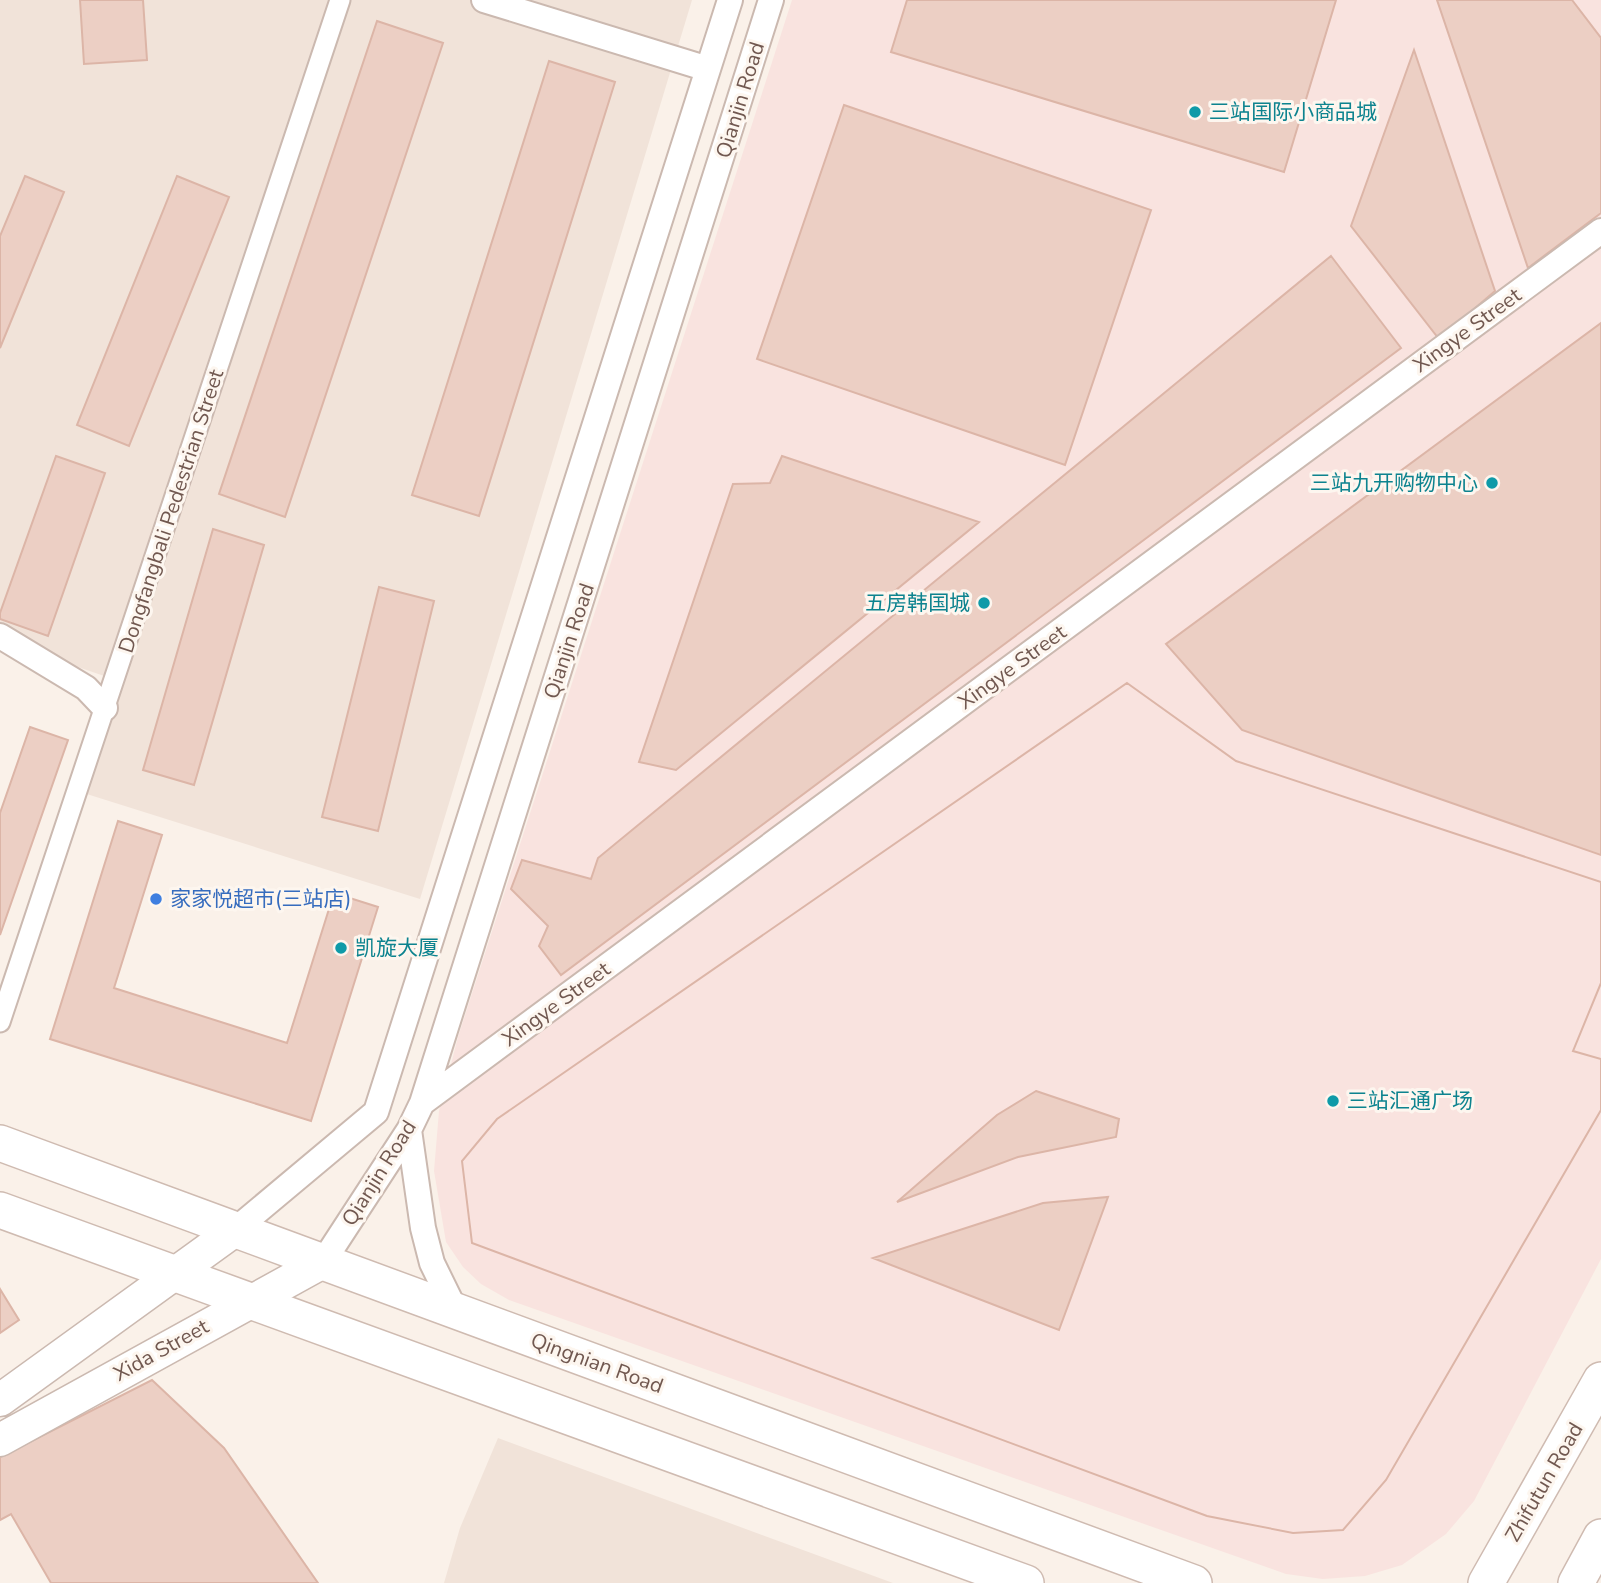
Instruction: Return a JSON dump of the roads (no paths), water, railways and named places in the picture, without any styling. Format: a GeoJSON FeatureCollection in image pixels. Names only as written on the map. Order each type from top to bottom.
{"type":"FeatureCollection","features":[{"type":"Feature","properties":{"kind":"main road","name":"Qingnian Road"},"geometry":{"type":"LineString","coordinates":[[0,1143],[1194,1583]]}},
{"type":"Feature","properties":{"kind":"main road"},"geometry":{"type":"LineString","coordinates":[[0,1210],[1026,1583]]}},
{"type":"Feature","properties":{"kind":"main road","name":"Zhifutun Road"},"geometry":{"type":"LineString","coordinates":[[1486,1583],[1601,1380]]}},
{"type":"Feature","properties":{"kind":"main road"},"geometry":{"type":"LineString","coordinates":[[1576,1583],[1601,1536]]}},
{"type":"Feature","properties":{"kind":"street","name":"Dongfangbali Pedestrian Street"},"geometry":{"type":"LineString","coordinates":[[0,1022],[340,0]]}},
{"type":"Feature","properties":{"kind":"street"},"geometry":{"type":"LineString","coordinates":[[484,0],[708,69]]}},
{"type":"Feature","properties":{"kind":"street","name":"Qianjin Road"},"geometry":{"type":"LineString","coordinates":[[235,1230],[376,1112],[730,0]]}},
{"type":"Feature","properties":{"kind":"street","name":"Qianjin Road"},"geometry":{"type":"LineString","coordinates":[[323,1262],[409,1130],[422,1103],[771,0]]}},
{"type":"Feature","properties":{"kind":"street","name":"Xingye Street"},"geometry":{"type":"LineString","coordinates":[[422,1103],[1601,231]]}},
{"type":"Feature","properties":{"kind":"street"},"geometry":{"type":"LineString","coordinates":[[0,636],[86,688],[106,708]]}},
{"type":"Feature","properties":{"kind":"street"},"geometry":{"type":"LineString","coordinates":[[409,1130],[423,1228],[432,1263],[455,1310]]}},
{"type":"Feature","properties":{"kind":"street"},"geometry":{"type":"LineString","coordinates":[[0,1400],[235,1230]]}},
{"type":"Feature","properties":{"kind":"street","name":"Xida Street"},"geometry":{"type":"LineString","coordinates":[[0,1440],[323,1262]]}},
{"type":"Feature","properties":{"kind":"place","name":"三站国际小商品城"},"geometry":{"type":"Point","coordinates":[1195,112]}},
{"type":"Feature","properties":{"kind":"place","name":"三站九开购物中心"},"geometry":{"type":"Point","coordinates":[1492,483]}},
{"type":"Feature","properties":{"kind":"place","name":"五房韩国城"},"geometry":{"type":"Point","coordinates":[984,603]}},
{"type":"Feature","properties":{"kind":"place","name":"家家悦超市(三站店)"},"geometry":{"type":"Point","coordinates":[156,899]}},
{"type":"Feature","properties":{"kind":"place","name":"凯旋大厦"},"geometry":{"type":"Point","coordinates":[341,948]}},
{"type":"Feature","properties":{"kind":"place","name":"三站汇通广场"},"geometry":{"type":"Point","coordinates":[1333,1101]}}]}
